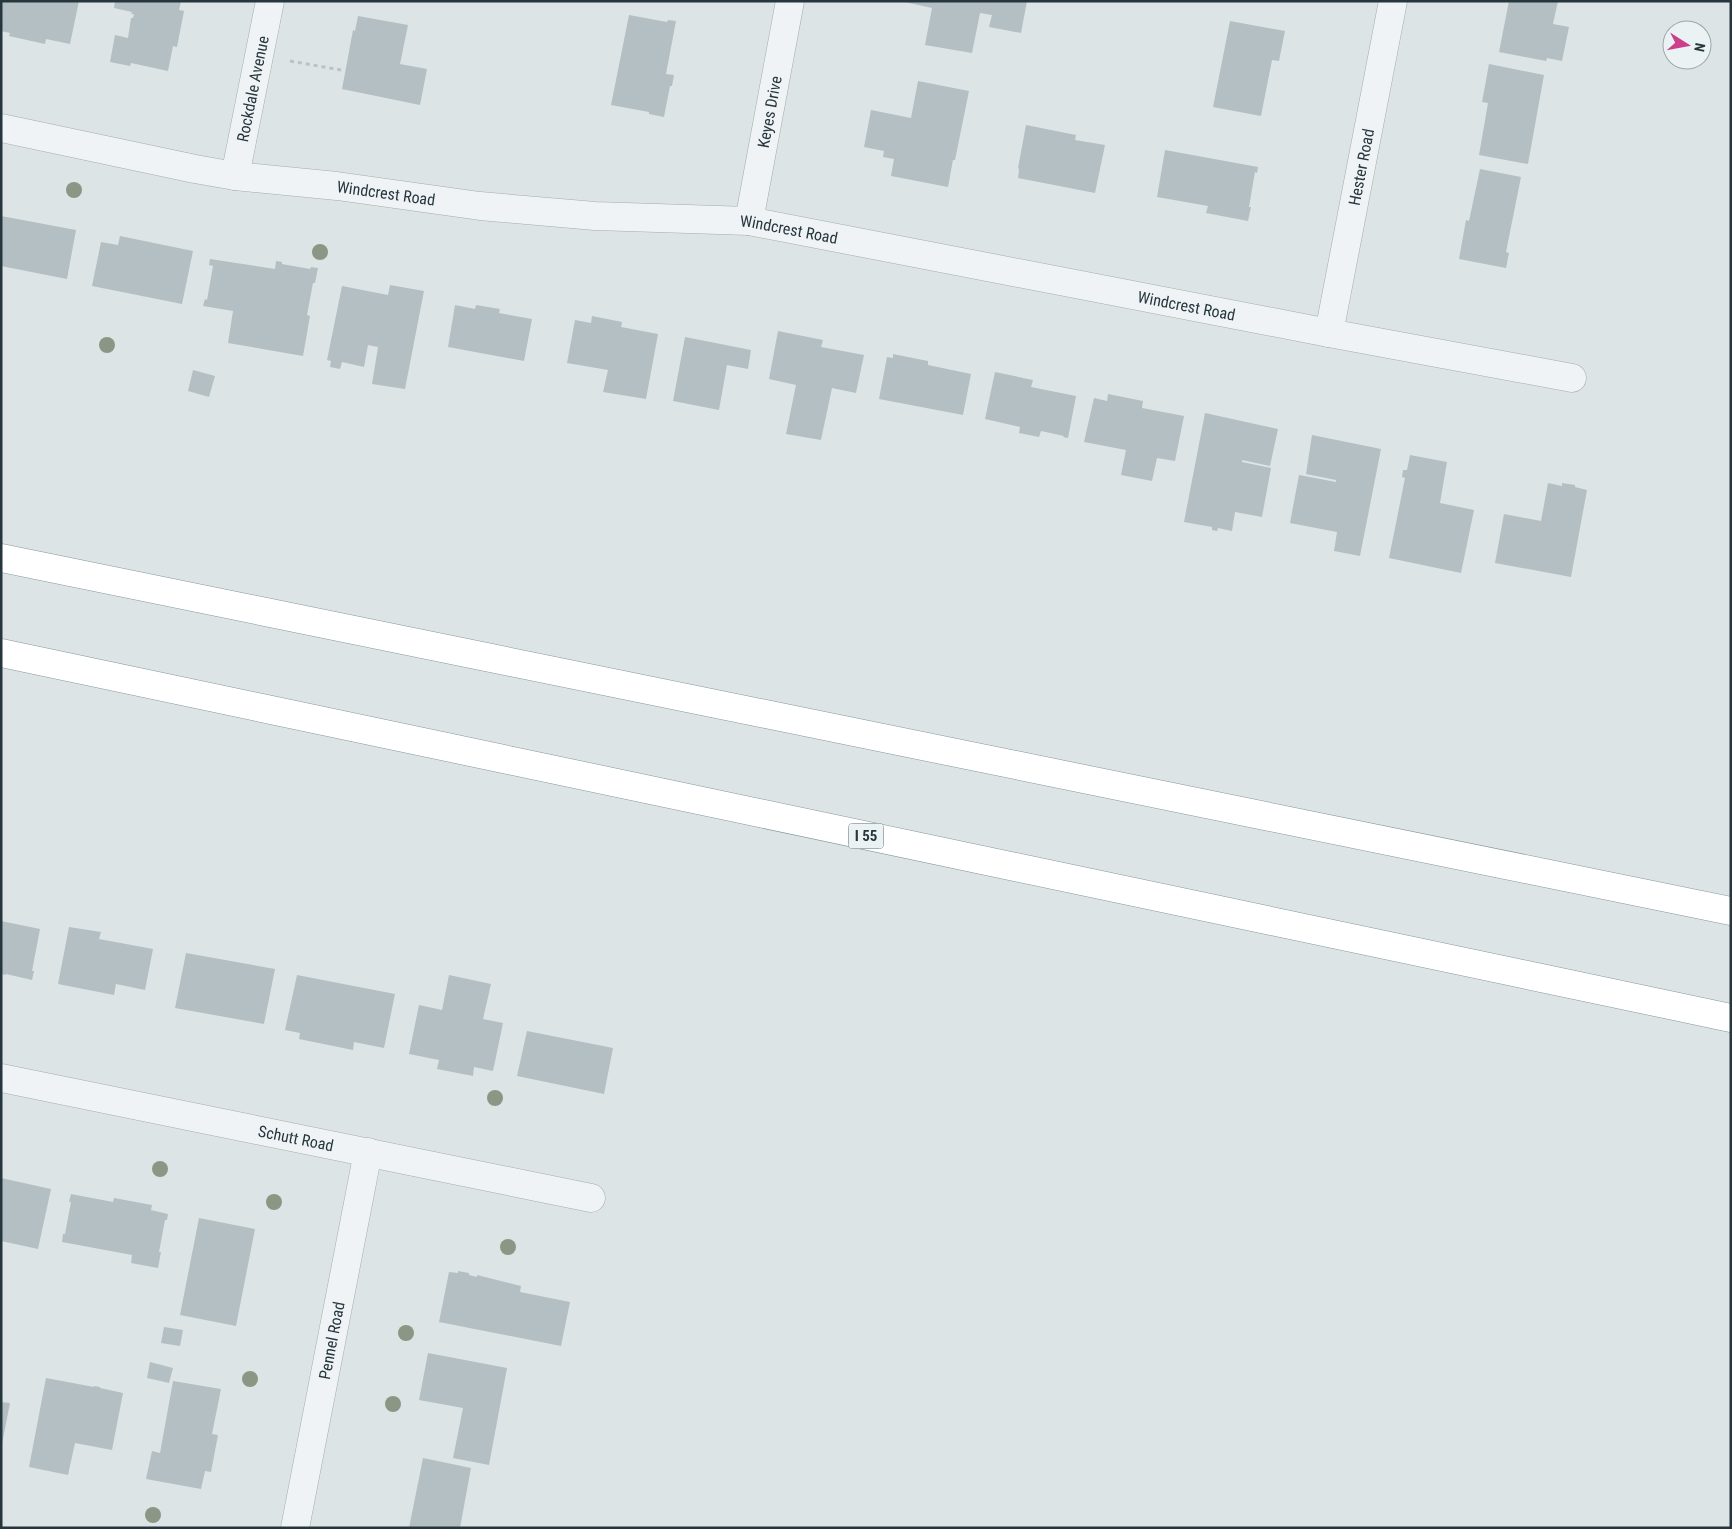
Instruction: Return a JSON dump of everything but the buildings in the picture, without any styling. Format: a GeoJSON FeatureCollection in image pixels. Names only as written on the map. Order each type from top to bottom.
{"type":"FeatureCollection","features":[{"type":"Feature","properties":{"kind":"highway"},"geometry":{"type":"LineString","coordinates":[[1,558],[1731,911]]}},
{"type":"Feature","properties":{"kind":"highway","name":"I 55"},"geometry":{"type":"LineString","coordinates":[[1,654],[1731,1018]]}},
{"type":"Feature","properties":{"kind":"street","name":"Rockdale Avenue"},"geometry":{"type":"LineString","coordinates":[[235,176],[270,1]]}},
{"type":"Feature","properties":{"kind":"street","name":"Keyes Drive"},"geometry":{"type":"LineString","coordinates":[[749,221],[790,1]]}},
{"type":"Feature","properties":{"kind":"street","name":"Hester Road"},"geometry":{"type":"LineString","coordinates":[[1329,333],[1393,1]]}},
{"type":"Feature","properties":{"kind":"street","name":"Windcrest Road"},"geometry":{"type":"LineString","coordinates":[[1,128],[235,176],[347,187],[480,206],[576,215],[749,221],[1572,378]]}},
{"type":"Feature","properties":{"kind":"street","name":"Schutt Road"},"geometry":{"type":"LineString","coordinates":[[1,1078],[591,1198]]}},
{"type":"Feature","properties":{"kind":"street","name":"Pennel Road"},"geometry":{"type":"LineString","coordinates":[[296,1528],[368,1152]]}},
{"type":"Feature","properties":{"kind":"path"},"geometry":{"type":"LineString","coordinates":[[260,56],[341,70]]}}]}
